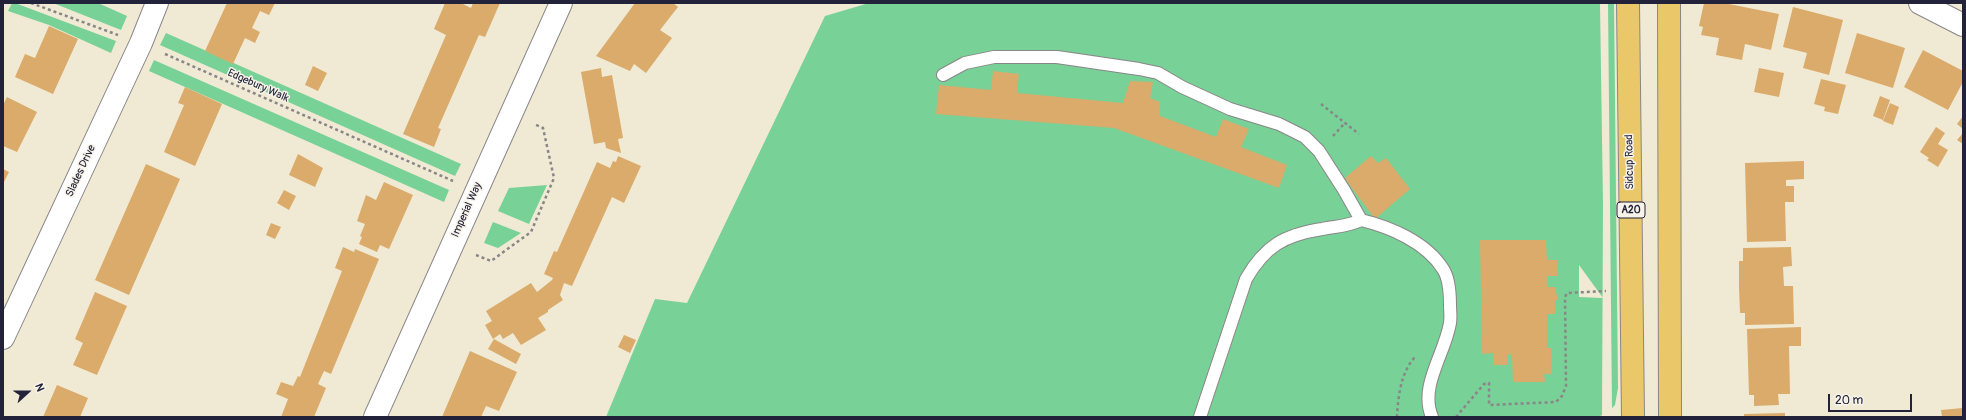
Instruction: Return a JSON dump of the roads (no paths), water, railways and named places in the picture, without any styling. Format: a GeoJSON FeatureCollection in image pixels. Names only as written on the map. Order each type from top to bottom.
{"type":"FeatureCollection","features":[{"type":"Feature","properties":{"kind":"highway","name":"Sidcup Road"},"geometry":{"type":"LineString","coordinates":[[1628,3],[1633,417]]}},
{"type":"Feature","properties":{"kind":"highway"},"geometry":{"type":"LineString","coordinates":[[1669,3],[1670,417]]}},
{"type":"Feature","properties":{"kind":"street","name":"Slades Drive"},"geometry":{"type":"LineString","coordinates":[[3,338],[141,43],[157,3]]}},
{"type":"Feature","properties":{"kind":"street","name":"Imperial Way"},"geometry":{"type":"LineString","coordinates":[[375,417],[475,191],[512,114],[561,3]]}},
{"type":"Feature","properties":{"kind":"street"},"geometry":{"type":"LineString","coordinates":[[1920,3],[1963,25]]}},
{"type":"Feature","properties":{"kind":"lane"},"geometry":{"type":"LineString","coordinates":[[943,75],[965,63],[994,57],[1057,57],[1158,73],[1182,87],[1230,109],[1279,124],[1305,137],[1319,151],[1361,220]]}},
{"type":"Feature","properties":{"kind":"lane"},"geometry":{"type":"LineString","coordinates":[[1200,417],[1246,279],[1256,261],[1273,245],[1292,236],[1322,229],[1346,226],[1361,220],[1383,225],[1424,248],[1444,270],[1450,294],[1450,322],[1431,378],[1428,407],[1432,417]]}}]}
